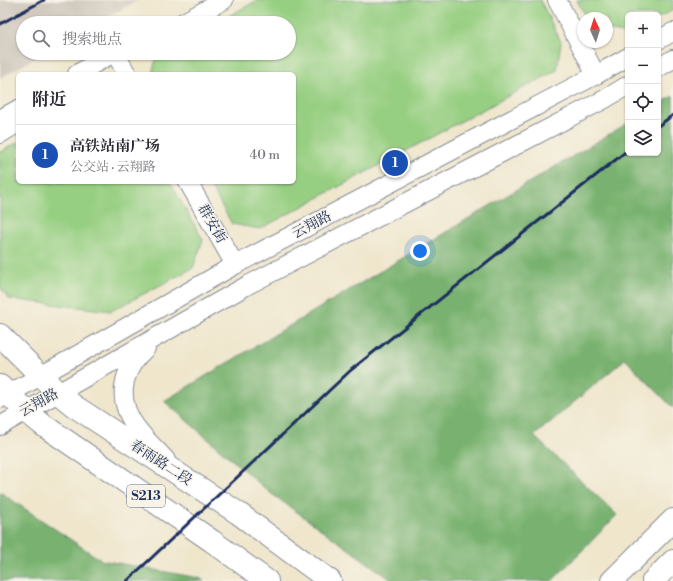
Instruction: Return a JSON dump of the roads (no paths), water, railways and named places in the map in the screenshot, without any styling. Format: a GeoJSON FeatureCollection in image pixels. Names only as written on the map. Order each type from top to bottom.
{"type":"FeatureCollection","features":[{"type":"Feature","properties":{"kind":"main road","name":"春雨路二段"},"geometry":{"type":"LineString","coordinates":[[0,335],[40,376],[74,406],[238,513],[330,581]]}},
{"type":"Feature","properties":{"kind":"main road","name":"S213"},"geometry":{"type":"LineString","coordinates":[[3,393],[43,425],[268,581]]}},
{"type":"Feature","properties":{"kind":"main road"},"geometry":{"type":"LineString","coordinates":[[612,581],[673,520]]}},
{"type":"Feature","properties":{"kind":"main road"},"geometry":{"type":"LineString","coordinates":[[653,581],[673,561]]}},
{"type":"Feature","properties":{"kind":"street"},"geometry":{"type":"LineString","coordinates":[[195,16],[224,0]]}},
{"type":"Feature","properties":{"kind":"street"},"geometry":{"type":"LineString","coordinates":[[557,0],[596,76]]}},
{"type":"Feature","properties":{"kind":"street"},"geometry":{"type":"LineString","coordinates":[[661,38],[673,32]]}},
{"type":"Feature","properties":{"kind":"street","name":"云翔路"},"geometry":{"type":"LineString","coordinates":[[3,393],[40,376],[235,265],[596,76],[625,59]]}},
{"type":"Feature","properties":{"kind":"street"},"geometry":{"type":"LineString","coordinates":[[661,66],[673,59]]}},
{"type":"Feature","properties":{"kind":"street"},"geometry":{"type":"LineString","coordinates":[[83,72],[117,60]]}},
{"type":"Feature","properties":{"kind":"street"},"geometry":{"type":"LineString","coordinates":[[104,72],[119,60]]}},
{"type":"Feature","properties":{"kind":"street","name":"云翔路"},"geometry":{"type":"LineString","coordinates":[[0,426],[246,286],[598,103],[625,87]]}},
{"type":"Feature","properties":{"kind":"street"},"geometry":{"type":"LineString","coordinates":[[0,119],[16,110]]}},
{"type":"Feature","properties":{"kind":"street"},"geometry":{"type":"LineString","coordinates":[[0,134],[16,124]]}},
{"type":"Feature","properties":{"kind":"street","name":"群安街"},"geometry":{"type":"LineString","coordinates":[[189,184],[235,265]]}},
{"type":"Feature","properties":{"kind":"street"},"geometry":{"type":"LineString","coordinates":[[160,335],[132,364],[126,376],[123,389],[124,401],[126,411],[137,429],[180,475]]}},
{"type":"Feature","properties":{"kind":"railway"},"geometry":{"type":"LineString","coordinates":[[0,24],[44,0]]}},
{"type":"Feature","properties":{"kind":"railway"},"geometry":{"type":"LineString","coordinates":[[661,124],[673,115]]}},
{"type":"Feature","properties":{"kind":"railway"},"geometry":{"type":"LineString","coordinates":[[127,581],[351,370],[625,152]]}},
{"type":"Feature","properties":{"kind":"place","name":"高铁站南广场"},"geometry":{"type":"Point","coordinates":[395,163]}}]}
